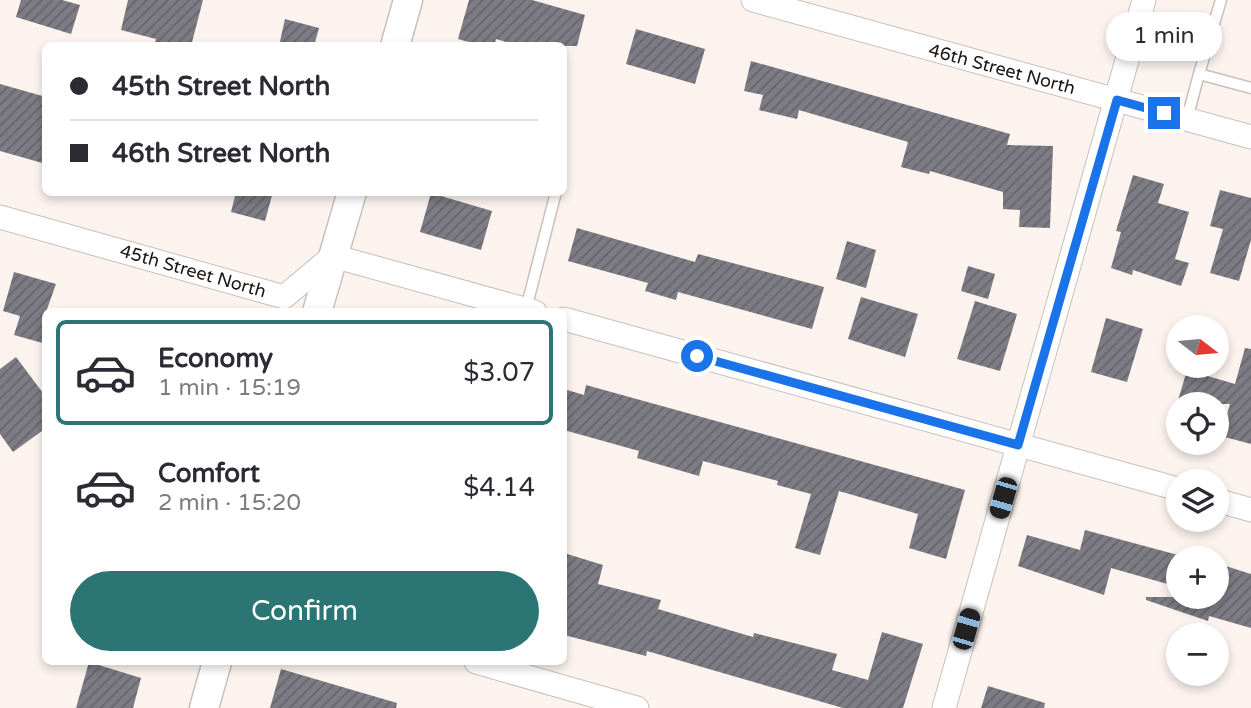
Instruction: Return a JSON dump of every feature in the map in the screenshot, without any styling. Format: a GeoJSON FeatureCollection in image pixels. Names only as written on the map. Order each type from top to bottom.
{"type":"FeatureCollection","features":[{"type":"Feature","properties":{"kind":"street"},"geometry":{"type":"LineString","coordinates":[[396,42],[408,0]]}},
{"type":"Feature","properties":{"kind":"street","name":"46th Street North"},"geometry":{"type":"LineString","coordinates":[[753,0],[1251,137]]}},
{"type":"Feature","properties":{"kind":"street"},"geometry":{"type":"LineString","coordinates":[[944,708],[1144,0]]}},
{"type":"Feature","properties":{"kind":"street"},"geometry":{"type":"LineString","coordinates":[[318,308],[351,196]]}},
{"type":"Feature","properties":{"kind":"street","name":"45th Street North"},"geometry":{"type":"LineString","coordinates":[[0,217],[284,297],[333,256]]}},
{"type":"Feature","properties":{"kind":"street"},"geometry":{"type":"LineString","coordinates":[[333,256],[524,308]]}},
{"type":"Feature","properties":{"kind":"street"},"geometry":{"type":"LineString","coordinates":[[567,320],[1166,486]]}},
{"type":"Feature","properties":{"kind":"street"},"geometry":{"type":"LineString","coordinates":[[1229,503],[1251,509]]}},
{"type":"Feature","properties":{"kind":"street"},"geometry":{"type":"LineString","coordinates":[[204,708],[216,665]]}},
{"type":"Feature","properties":{"kind":"street"},"geometry":{"type":"LineString","coordinates":[[486,665],[637,708]]}},
{"type":"Feature","properties":{"kind":"lane"},"geometry":{"type":"LineString","coordinates":[[1187,119],[1221,0]]}},
{"type":"Feature","properties":{"kind":"lane"},"geometry":{"type":"LineString","coordinates":[[1199,74],[1251,88]]}},
{"type":"Feature","properties":{"kind":"lane"},"geometry":{"type":"LineString","coordinates":[[531,308],[555,196]]}},
{"type":"Feature","properties":{"kind":"building"},"geometry":{"type":"Polygon","coordinates":[[[21,0],[62,0],[80,5],[71,34],[16,17],[21,0]]]}},
{"type":"Feature","properties":{"kind":"building"},"geometry":{"type":"Polygon","coordinates":[[[128,0],[203,0],[192,42],[155,42],[156,39],[121,30],[128,0]]]}},
{"type":"Feature","properties":{"kind":"building"},"geometry":{"type":"Polygon","coordinates":[[[469,0],[532,0],[585,15],[577,46],[567,46],[567,42],[507,42],[496,39],[495,42],[469,42],[458,39],[469,0]]]}},
{"type":"Feature","properties":{"kind":"building"},"geometry":{"type":"Polygon","coordinates":[[[285,19],[319,28],[315,42],[280,42],[285,19]]]}},
{"type":"Feature","properties":{"kind":"building"},"geometry":{"type":"Polygon","coordinates":[[[636,29],[705,49],[695,84],[626,64],[636,29]]]}},
{"type":"Feature","properties":{"kind":"building"},"geometry":{"type":"Polygon","coordinates":[[[751,61],[1010,134],[1007,145],[1053,146],[1050,228],[1019,227],[1020,210],[1003,209],[1003,192],[930,171],[929,174],[901,167],[908,142],[799,110],[797,119],[759,110],[763,95],[744,91],[751,61]]]}},
{"type":"Feature","properties":{"kind":"building"},"geometry":{"type":"Polygon","coordinates":[[[0,84],[42,96],[42,163],[0,151],[0,84]]]}},
{"type":"Feature","properties":{"kind":"building"},"geometry":{"type":"Polygon","coordinates":[[[1133,175],[1164,184],[1158,203],[1189,212],[1175,259],[1189,263],[1181,286],[1133,270],[1132,275],[1111,268],[1121,232],[1116,231],[1133,175]]]}},
{"type":"Feature","properties":{"kind":"building"},"geometry":{"type":"Polygon","coordinates":[[[1220,190],[1251,198],[1251,240],[1239,281],[1210,273],[1223,229],[1210,226],[1220,190]]]}},
{"type":"Feature","properties":{"kind":"building"},"geometry":{"type":"Polygon","coordinates":[[[235,196],[272,196],[265,221],[231,212],[235,196]]]}},
{"type":"Feature","properties":{"kind":"building"},"geometry":{"type":"Polygon","coordinates":[[[430,196],[441,196],[492,211],[481,250],[420,232],[430,196]]]}},
{"type":"Feature","properties":{"kind":"building"},"geometry":{"type":"Polygon","coordinates":[[[577,228],[695,262],[698,254],[824,287],[812,329],[678,292],[676,300],[645,291],[648,283],[568,261],[577,228]]]}},
{"type":"Feature","properties":{"kind":"building"},"geometry":{"type":"Polygon","coordinates":[[[847,241],[876,250],[866,288],[836,279],[847,241]]]}},
{"type":"Feature","properties":{"kind":"building"},"geometry":{"type":"Polygon","coordinates":[[[968,266],[995,274],[988,299],[961,291],[968,266]]]}},
{"type":"Feature","properties":{"kind":"building"},"geometry":{"type":"Polygon","coordinates":[[[14,272],[56,284],[47,308],[42,308],[42,343],[14,335],[20,316],[3,311],[14,272]]]}},
{"type":"Feature","properties":{"kind":"building"},"geometry":{"type":"Polygon","coordinates":[[[861,297],[918,314],[905,357],[848,339],[861,297]]]}},
{"type":"Feature","properties":{"kind":"building"},"geometry":{"type":"Polygon","coordinates":[[[975,301],[1017,314],[1000,371],[957,359],[975,301]]]}},
{"type":"Feature","properties":{"kind":"building"},"geometry":{"type":"Polygon","coordinates":[[[1106,318],[1143,329],[1127,382],[1091,372],[1106,318]]]}},
{"type":"Feature","properties":{"kind":"building"},"geometry":{"type":"Polygon","coordinates":[[[1245,348],[1251,349],[1251,444],[1229,438],[1229,392],[1181,392],[1185,378],[1214,378],[1235,384],[1245,348]]]}},
{"type":"Feature","properties":{"kind":"building"},"geometry":{"type":"Polygon","coordinates":[[[16,357],[42,392],[42,431],[13,452],[0,434],[0,369],[16,357]]]}},
{"type":"Feature","properties":{"kind":"building"},"geometry":{"type":"Polygon","coordinates":[[[586,385],[965,490],[946,559],[909,548],[918,514],[839,491],[820,555],[795,548],[811,494],[777,485],[778,481],[703,461],[699,476],[637,458],[639,451],[567,431],[567,390],[584,395],[586,385]]]}},
{"type":"Feature","properties":{"kind":"building"},"geometry":{"type":"Polygon","coordinates":[[[1085,530],[1166,552],[1166,584],[1111,568],[1104,595],[1018,566],[1027,535],[1080,550],[1085,530]]]}},
{"type":"Feature","properties":{"kind":"building"},"geometry":{"type":"Polygon","coordinates":[[[567,554],[603,565],[598,584],[661,600],[658,609],[753,637],[754,633],[837,654],[832,670],[868,680],[882,632],[923,644],[903,708],[843,708],[647,651],[646,656],[567,636],[567,554]]]}},
{"type":"Feature","properties":{"kind":"building"},"geometry":{"type":"Polygon","coordinates":[[[1229,567],[1251,574],[1251,628],[1209,616],[1208,621],[1173,609],[1229,609],[1229,567]]]}},
{"type":"Feature","properties":{"kind":"building"},"geometry":{"type":"Polygon","coordinates":[[[1146,597],[1166,597],[1166,607],[1146,600],[1146,597]]]}},
{"type":"Feature","properties":{"kind":"building"},"geometry":{"type":"Polygon","coordinates":[[[88,665],[99,665],[141,678],[133,708],[76,708],[88,665]]]}},
{"type":"Feature","properties":{"kind":"building"},"geometry":{"type":"Polygon","coordinates":[[[281,669],[397,703],[396,708],[270,708],[281,669]]]}},
{"type":"Feature","properties":{"kind":"building"},"geometry":{"type":"Polygon","coordinates":[[[988,686],[1045,703],[1044,708],[981,708],[988,686]]]}},
{"type":"Feature","properties":{"kind":"route"},"geometry":{"type":"LineString","coordinates":[[697,356],[1018,445],[1117,100],[1164,113]]}}]}
